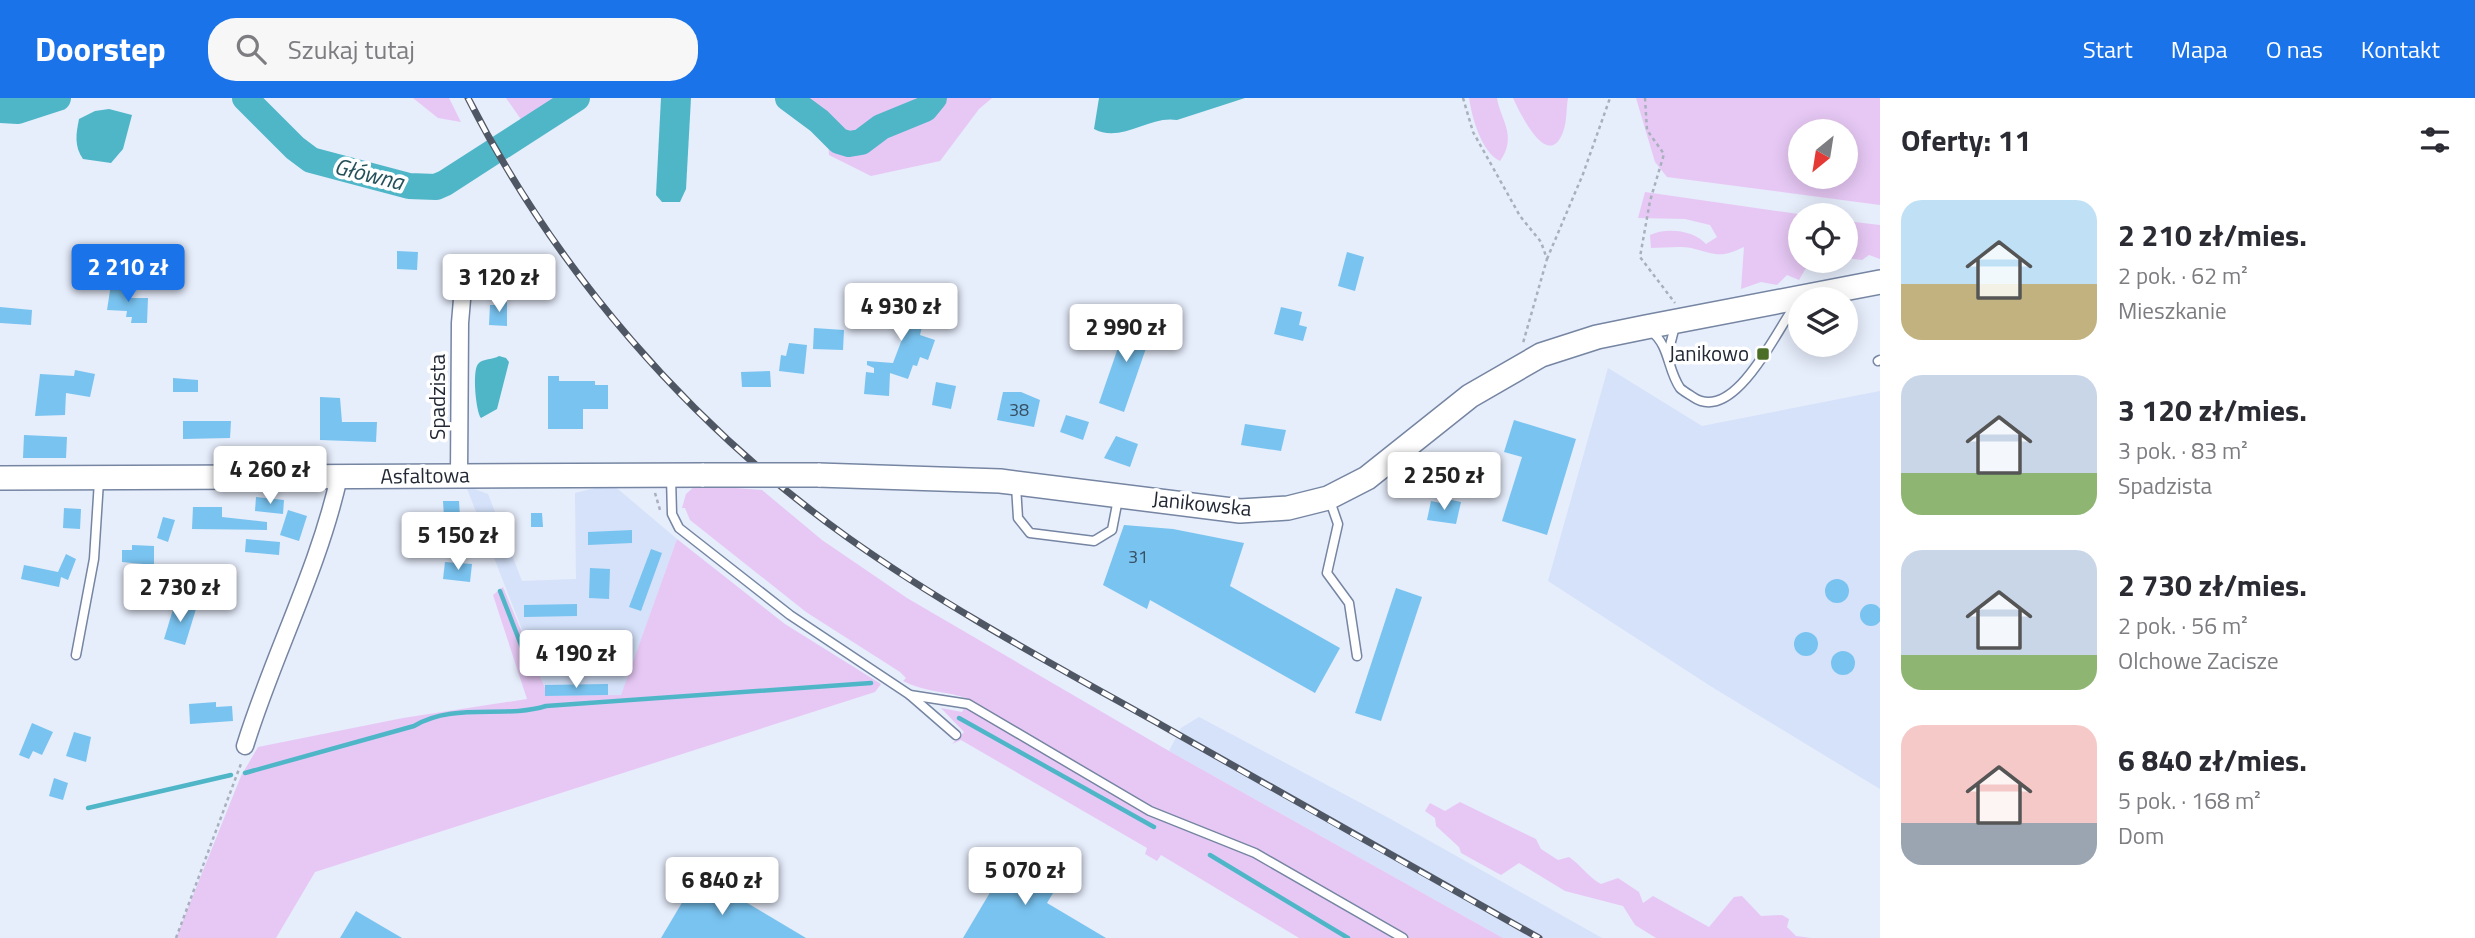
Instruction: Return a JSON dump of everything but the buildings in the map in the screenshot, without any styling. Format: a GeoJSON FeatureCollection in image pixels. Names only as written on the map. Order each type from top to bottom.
{"type":"FeatureCollection","features":[{"type":"Feature","properties":{"kind":"street","name":"Spadzista"},"geometry":{"type":"LineString","coordinates":[[459,476],[460,323],[464,276]]}},
{"type":"Feature","properties":{"kind":"street","name":"Janikowska"},"geometry":{"type":"LineString","coordinates":[[1852,287],[1880,282]]}},
{"type":"Feature","properties":{"kind":"street","name":"Janikowska"},"geometry":{"type":"LineString","coordinates":[[640,475],[818,475],[1016,483],[1240,511],[1288,508],[1328,498],[1367,478],[1470,396],[1518,367],[1567,346],[1677,320],[1788,299]]}},
{"type":"Feature","properties":{"kind":"street","name":"Asfaltowa"},"geometry":{"type":"LineString","coordinates":[[0,478],[640,475]]}},
{"type":"Feature","properties":{"kind":"street"},"geometry":{"type":"LineString","coordinates":[[244,746],[259,701],[316,561],[339,477]]}},
{"type":"Feature","properties":{"kind":"lane"},"geometry":{"type":"LineString","coordinates":[[1646,327],[1660,338],[1681,388],[1700,402],[1720,402],[1738,391],[1788,317]]}},
{"type":"Feature","properties":{"kind":"lane"},"geometry":{"type":"LineString","coordinates":[[1668,353],[1677,320]]}},
{"type":"Feature","properties":{"kind":"lane"},"geometry":{"type":"LineString","coordinates":[[671,475],[672,514],[679,528],[790,615],[910,695],[956,736]]}},
{"type":"Feature","properties":{"kind":"lane"},"geometry":{"type":"LineString","coordinates":[[76,655],[94,559],[99,479]]}},
{"type":"Feature","properties":{"kind":"lane"},"geometry":{"type":"LineString","coordinates":[[1016,483],[1018,518],[1030,533],[1094,541],[1112,530],[1118,495]]}},
{"type":"Feature","properties":{"kind":"lane"},"geometry":{"type":"LineString","coordinates":[[1328,498],[1338,524],[1328,573],[1349,603],[1357,656]]}},
{"type":"Feature","properties":{"kind":"lane"},"geometry":{"type":"LineString","coordinates":[[910,695],[968,704],[1150,811],[1255,853],[1403,938]]}},
{"type":"Feature","properties":{"kind":"path"},"geometry":{"type":"LineString","coordinates":[[1463,98],[1473,132],[1520,216],[1541,242],[1547,259]]}},
{"type":"Feature","properties":{"kind":"path"},"geometry":{"type":"LineString","coordinates":[[1518,367],[1527,320],[1547,259],[1583,174],[1609,98]]}},
{"type":"Feature","properties":{"kind":"path"},"geometry":{"type":"LineString","coordinates":[[1645,98],[1647,130],[1664,154],[1650,201],[1640,257],[1674,301],[1677,320]]}},
{"type":"Feature","properties":{"kind":"path"},"geometry":{"type":"LineString","coordinates":[[176,938],[241,768],[244,746]]}},
{"type":"Feature","properties":{"kind":"shaded area"},"geometry":{"type":"Polygon","coordinates":[[[413,98],[449,98],[461,122],[438,118],[413,98]]]}},
{"type":"Feature","properties":{"kind":"shaded area"},"geometry":{"type":"Polygon","coordinates":[[[506,98],[574,98],[527,128],[506,98]]]}},
{"type":"Feature","properties":{"kind":"shaded area"},"geometry":{"type":"Polygon","coordinates":[[[785,98],[992,98],[979,109],[940,161],[871,176],[829,155],[828,136],[785,98]]]}},
{"type":"Feature","properties":{"kind":"shaded area"},"geometry":{"type":"Polygon","coordinates":[[[1469,98],[1497,98],[1508,136],[1508,144],[1500,161],[1483,142],[1475,124],[1469,98]]]}},
{"type":"Feature","properties":{"kind":"shaded area"},"geometry":{"type":"Polygon","coordinates":[[[1513,98],[1568,98],[1564,128],[1557,143],[1550,146],[1534,134],[1513,98]]]}},
{"type":"Feature","properties":{"kind":"shaded area"},"geometry":{"type":"Polygon","coordinates":[[[1636,98],[1880,98],[1880,205],[1667,177],[1655,162],[1636,98]]]}},
{"type":"Feature","properties":{"kind":"shaded area"},"geometry":{"type":"Polygon","coordinates":[[[1645,192],[1788,213],[1788,273],[1803,273],[1799,280],[1787,275],[1777,285],[1761,282],[1741,289],[1744,247],[1718,254],[1686,247],[1651,248],[1650,235],[1664,231],[1687,233],[1706,244],[1717,237],[1710,225],[1685,219],[1638,218],[1645,192]]]}},
{"type":"Feature","properties":{"kind":"shaded area"},"geometry":{"type":"Polygon","coordinates":[[[1858,222],[1880,225],[1880,259],[1869,255],[1858,260],[1858,222]]]}},
{"type":"Feature","properties":{"kind":"shaded area"},"geometry":{"type":"Polygon","coordinates":[[[1608,368],[1702,426],[1880,391],[1880,789],[1712,687],[1548,581],[1608,368]]]}},
{"type":"Feature","properties":{"kind":"shaded area"},"geometry":{"type":"Polygon","coordinates":[[[612,484],[677,539],[621,696],[545,696],[545,688],[466,486],[488,494],[522,581],[576,579],[575,493],[612,484]]]}},
{"type":"Feature","properties":{"kind":"shaded area"},"geometry":{"type":"Polygon","coordinates":[[[696,485],[762,490],[822,540],[907,598],[1169,751],[1503,938],[1299,938],[1161,855],[1157,861],[1145,854],[1147,848],[961,740],[952,744],[964,732],[941,708],[962,712],[969,699],[903,681],[906,678],[900,672],[806,612],[690,520],[685,508],[682,508],[686,494],[696,485]]]}},
{"type":"Feature","properties":{"kind":"shaded area"},"geometry":{"type":"Polygon","coordinates":[[[677,539],[785,624],[881,684],[875,692],[315,872],[276,938],[176,938],[241,776],[258,747],[403,718],[527,699],[493,595],[503,587],[545,688],[545,696],[621,695],[677,539]]]}},
{"type":"Feature","properties":{"kind":"shaded area"},"geometry":{"type":"Polygon","coordinates":[[[1199,717],[1387,817],[1602,938],[1503,938],[1169,751],[1181,728],[1199,717]]]}},
{"type":"Feature","properties":{"kind":"shaded area"},"geometry":{"type":"Polygon","coordinates":[[[1460,802],[1536,839],[1541,849],[1558,860],[1569,857],[1601,884],[1618,878],[1639,892],[1643,903],[1653,896],[1709,927],[1734,897],[1742,896],[1761,916],[1782,915],[1789,919],[1787,927],[1796,936],[1811,938],[1656,938],[1635,925],[1623,906],[1565,891],[1519,863],[1501,875],[1461,853],[1459,847],[1436,826],[1435,818],[1425,811],[1430,803],[1445,811],[1460,802]]]}},
{"type":"Feature","properties":{"kind":"water"},"geometry":{"type":"Polygon","coordinates":[[[661,98],[691,98],[686,189],[680,202],[662,202],[656,195],[661,98]]]}},
{"type":"Feature","properties":{"kind":"water"},"geometry":{"type":"Polygon","coordinates":[[[1099,98],[1245,98],[1177,120],[1156,121],[1125,131],[1104,133],[1094,129],[1099,98]]]}},
{"type":"Feature","properties":{"kind":"water"},"geometry":{"type":"Polygon","coordinates":[[[109,109],[132,115],[123,149],[111,163],[83,159],[76,140],[79,119],[95,111],[109,109]]]}},
{"type":"Feature","properties":{"kind":"water"},"geometry":{"type":"Polygon","coordinates":[[[499,356],[509,362],[497,409],[481,418],[475,391],[476,368],[483,361],[499,356]]]}},
{"type":"Feature","properties":{"kind":"waterway","name":"Główna"},"geometry":{"type":"LineString","coordinates":[[0,110],[18,111],[58,98]]}},
{"type":"Feature","properties":{"kind":"waterway","name":"Główna"},"geometry":{"type":"LineString","coordinates":[[245,98],[295,148],[311,160],[409,186],[436,187],[577,98]]}},
{"type":"Feature","properties":{"kind":"waterway","name":"Główna"},"geometry":{"type":"LineString","coordinates":[[788,98],[819,121],[839,141],[849,144],[861,142],[881,127],[925,109],[934,98]]}},
{"type":"Feature","properties":{"kind":"waterway"},"geometry":{"type":"LineString","coordinates":[[500,591],[523,650]]}},
{"type":"Feature","properties":{"kind":"waterway"},"geometry":{"type":"LineString","coordinates":[[245,773],[446,715],[871,683]]}},
{"type":"Feature","properties":{"kind":"waterway"},"geometry":{"type":"LineString","coordinates":[[959,718],[1154,827]]}},
{"type":"Feature","properties":{"kind":"waterway"},"geometry":{"type":"LineString","coordinates":[[88,808],[231,775]]}},
{"type":"Feature","properties":{"kind":"waterway"},"geometry":{"type":"LineString","coordinates":[[1210,855],[1348,938]]}},
{"type":"Feature","properties":{"kind":"railway"},"geometry":{"type":"LineString","coordinates":[[468,98],[503,162],[542,224],[631,340],[681,394],[789,493],[885,563],[1042,659],[1539,938]]}},
{"type":"Feature","properties":{"kind":"place","name":"Janikowo"},"geometry":{"type":"Point","coordinates":[1763,354]}}]}
